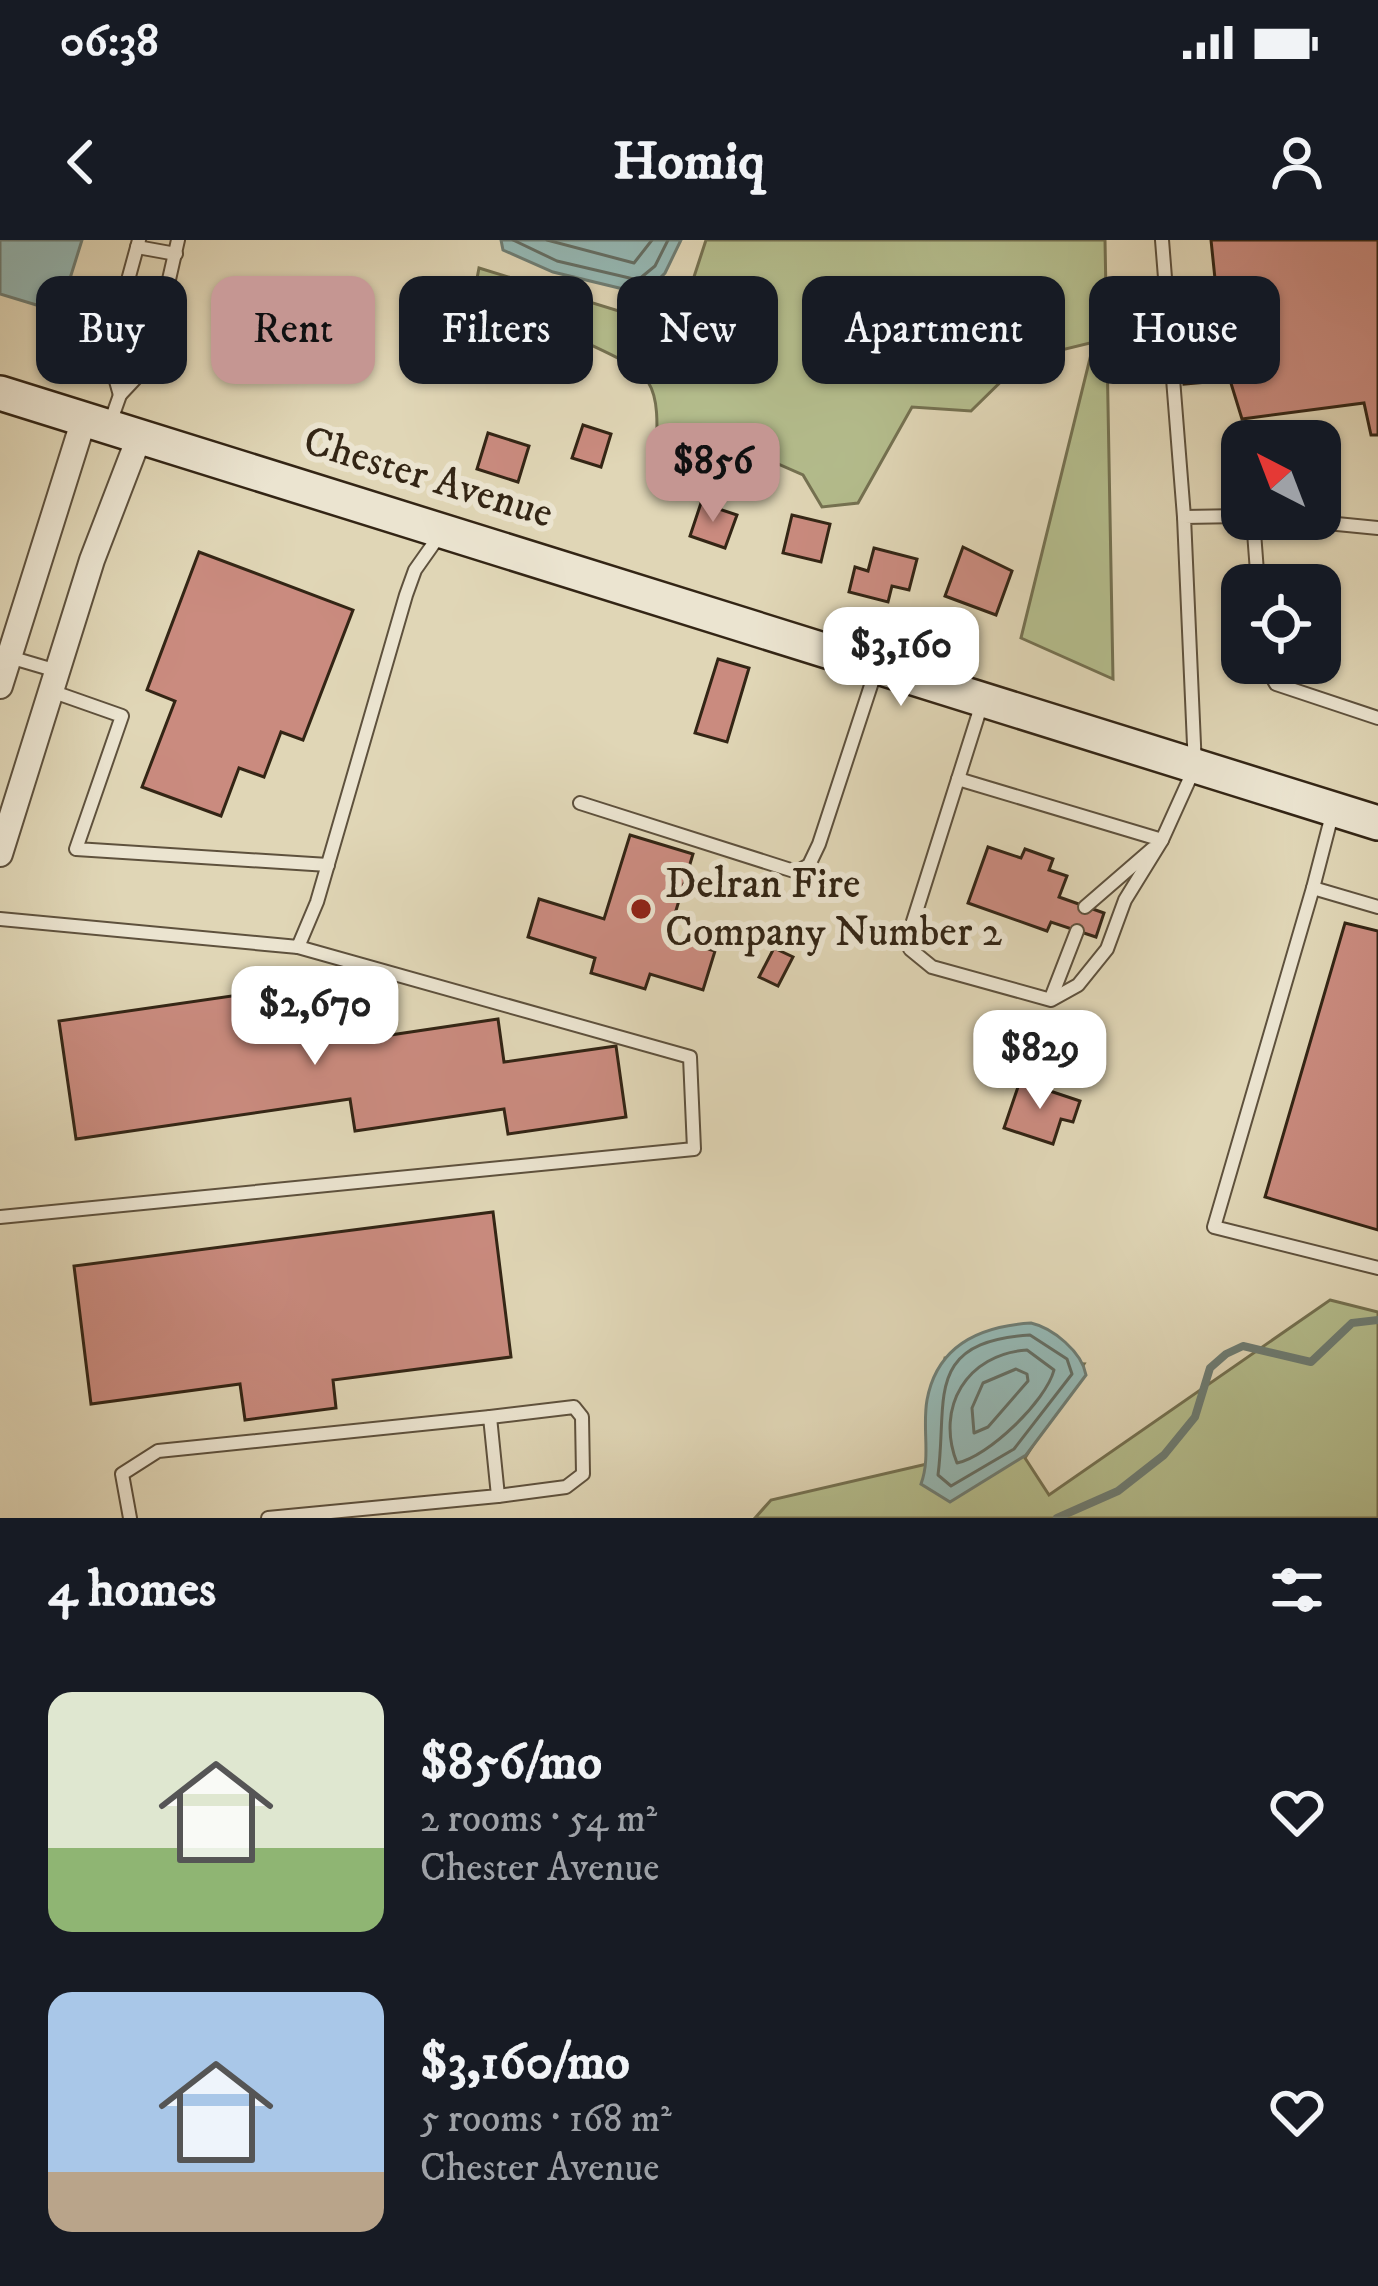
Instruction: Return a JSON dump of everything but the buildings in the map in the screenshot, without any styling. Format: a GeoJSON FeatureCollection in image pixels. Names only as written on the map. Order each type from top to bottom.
{"type":"FeatureCollection","features":[{"type":"Feature","properties":{"kind":"street","name":"Chester Avenue"},"geometry":{"type":"LineString","coordinates":[[0,393],[113,419],[444,530],[1378,823]]}},
{"type":"Feature","properties":{"kind":"street"},"geometry":{"type":"LineString","coordinates":[[0,686],[5,656],[113,419]]}},
{"type":"Feature","properties":{"kind":"street"},"geometry":{"type":"LineString","coordinates":[[0,854],[54,681],[113,419]]}},
{"type":"Feature","properties":{"kind":"lane"},"geometry":{"type":"LineString","coordinates":[[984,698],[910,931],[910,949],[932,967],[1051,1000],[1078,985],[1107,949],[1125,900],[1162,840],[1195,767],[1184,517],[1162,240]]}},
{"type":"Feature","properties":{"kind":"lane"},"geometry":{"type":"LineString","coordinates":[[138,244],[177,247],[150,363],[113,419],[109,353],[138,244]]}},
{"type":"Feature","properties":{"kind":"lane"},"geometry":{"type":"LineString","coordinates":[[1184,517],[1221,516]]}},
{"type":"Feature","properties":{"kind":"lane"},"geometry":{"type":"LineString","coordinates":[[1341,524],[1378,528]]}},
{"type":"Feature","properties":{"kind":"lane"},"geometry":{"type":"LineString","coordinates":[[298,947],[328,865],[415,569],[444,530]]}},
{"type":"Feature","properties":{"kind":"lane"},"geometry":{"type":"LineString","coordinates":[[5,656],[122,716],[76,849],[328,865]]}},
{"type":"Feature","properties":{"kind":"lane"},"geometry":{"type":"LineString","coordinates":[[580,802],[797,872],[808,865],[819,844],[878,665]]}},
{"type":"Feature","properties":{"kind":"lane"},"geometry":{"type":"LineString","coordinates":[[1275,684],[1378,718]]}},
{"type":"Feature","properties":{"kind":"lane"},"geometry":{"type":"LineString","coordinates":[[958,779],[1162,840]]}},
{"type":"Feature","properties":{"kind":"lane"},"geometry":{"type":"LineString","coordinates":[[1333,810],[1214,1227],[1378,1268]]}},
{"type":"Feature","properties":{"kind":"lane"},"geometry":{"type":"LineString","coordinates":[[1085,907],[1162,840]]}},
{"type":"Feature","properties":{"kind":"lane"},"geometry":{"type":"LineString","coordinates":[[1313,888],[1378,907]]}},
{"type":"Feature","properties":{"kind":"lane"},"geometry":{"type":"LineString","coordinates":[[0,919],[298,947],[690,1057],[694,1149],[0,1217]]}},
{"type":"Feature","properties":{"kind":"lane"},"geometry":{"type":"LineString","coordinates":[[1051,1000],[1077,931]]}},
{"type":"Feature","properties":{"kind":"lane"},"geometry":{"type":"LineString","coordinates":[[130,1518],[122,1474],[158,1451],[574,1407],[582,1417],[583,1474],[566,1487],[268,1518]]}},
{"type":"Feature","properties":{"kind":"lane"},"geometry":{"type":"LineString","coordinates":[[490,1418],[498,1496]]}},
{"type":"Feature","properties":{"kind":"green space"},"geometry":{"type":"Polygon","coordinates":[[[706,240],[1105,240],[1106,276],[1089,276],[1089,343],[1065,349],[1065,276],[802,276],[802,384],[999,384],[971,411],[912,407],[858,503],[822,507],[803,475],[740,447],[712,487],[656,463],[656,412],[649,384],[778,384],[778,276],[694,276],[706,240]]]}},
{"type":"Feature","properties":{"kind":"green space"},"geometry":{"type":"Polygon","coordinates":[[[479,268],[505,276],[477,276],[479,268]]]}},
{"type":"Feature","properties":{"kind":"green space"},"geometry":{"type":"Polygon","coordinates":[[[593,303],[617,311],[617,358],[593,346],[593,303]]]}},
{"type":"Feature","properties":{"kind":"green space"},"geometry":{"type":"Polygon","coordinates":[[[1089,362],[1089,384],[1108,384],[1113,679],[1021,638],[1089,362]]]}},
{"type":"Feature","properties":{"kind":"green space"},"geometry":{"type":"Polygon","coordinates":[[[1330,1300],[1378,1312],[1378,1518],[755,1518],[771,1500],[927,1464],[945,1358],[1084,1364],[1025,1458],[1049,1495],[1330,1300]]]}},
{"type":"Feature","properties":{"kind":"water"},"geometry":{"type":"Polygon","coordinates":[[[0,240],[82,240],[71,276],[36,276],[36,305],[0,294],[0,240]]]}},
{"type":"Feature","properties":{"kind":"water"},"geometry":{"type":"Polygon","coordinates":[[[501,240],[681,240],[662,276],[617,276],[617,287],[593,282],[593,276],[553,272],[503,250],[501,240]]]}},
{"type":"Feature","properties":{"kind":"water"},"geometry":{"type":"Polygon","coordinates":[[[1031,1323],[1065,1342],[1086,1375],[1026,1455],[950,1502],[921,1484],[932,1381],[940,1365],[964,1342],[995,1329],[1031,1323]]]}},
{"type":"Feature","properties":{"kind":"waterway"},"geometry":{"type":"LineString","coordinates":[[1057,1518],[1118,1491],[1164,1455],[1195,1417],[1210,1368],[1226,1354],[1243,1346],[1311,1362],[1352,1323],[1378,1320]]}},
{"type":"Feature","properties":{"kind":"place","name":"Delran Fire Company Number 2"},"geometry":{"type":"Point","coordinates":[641,909]}}]}
